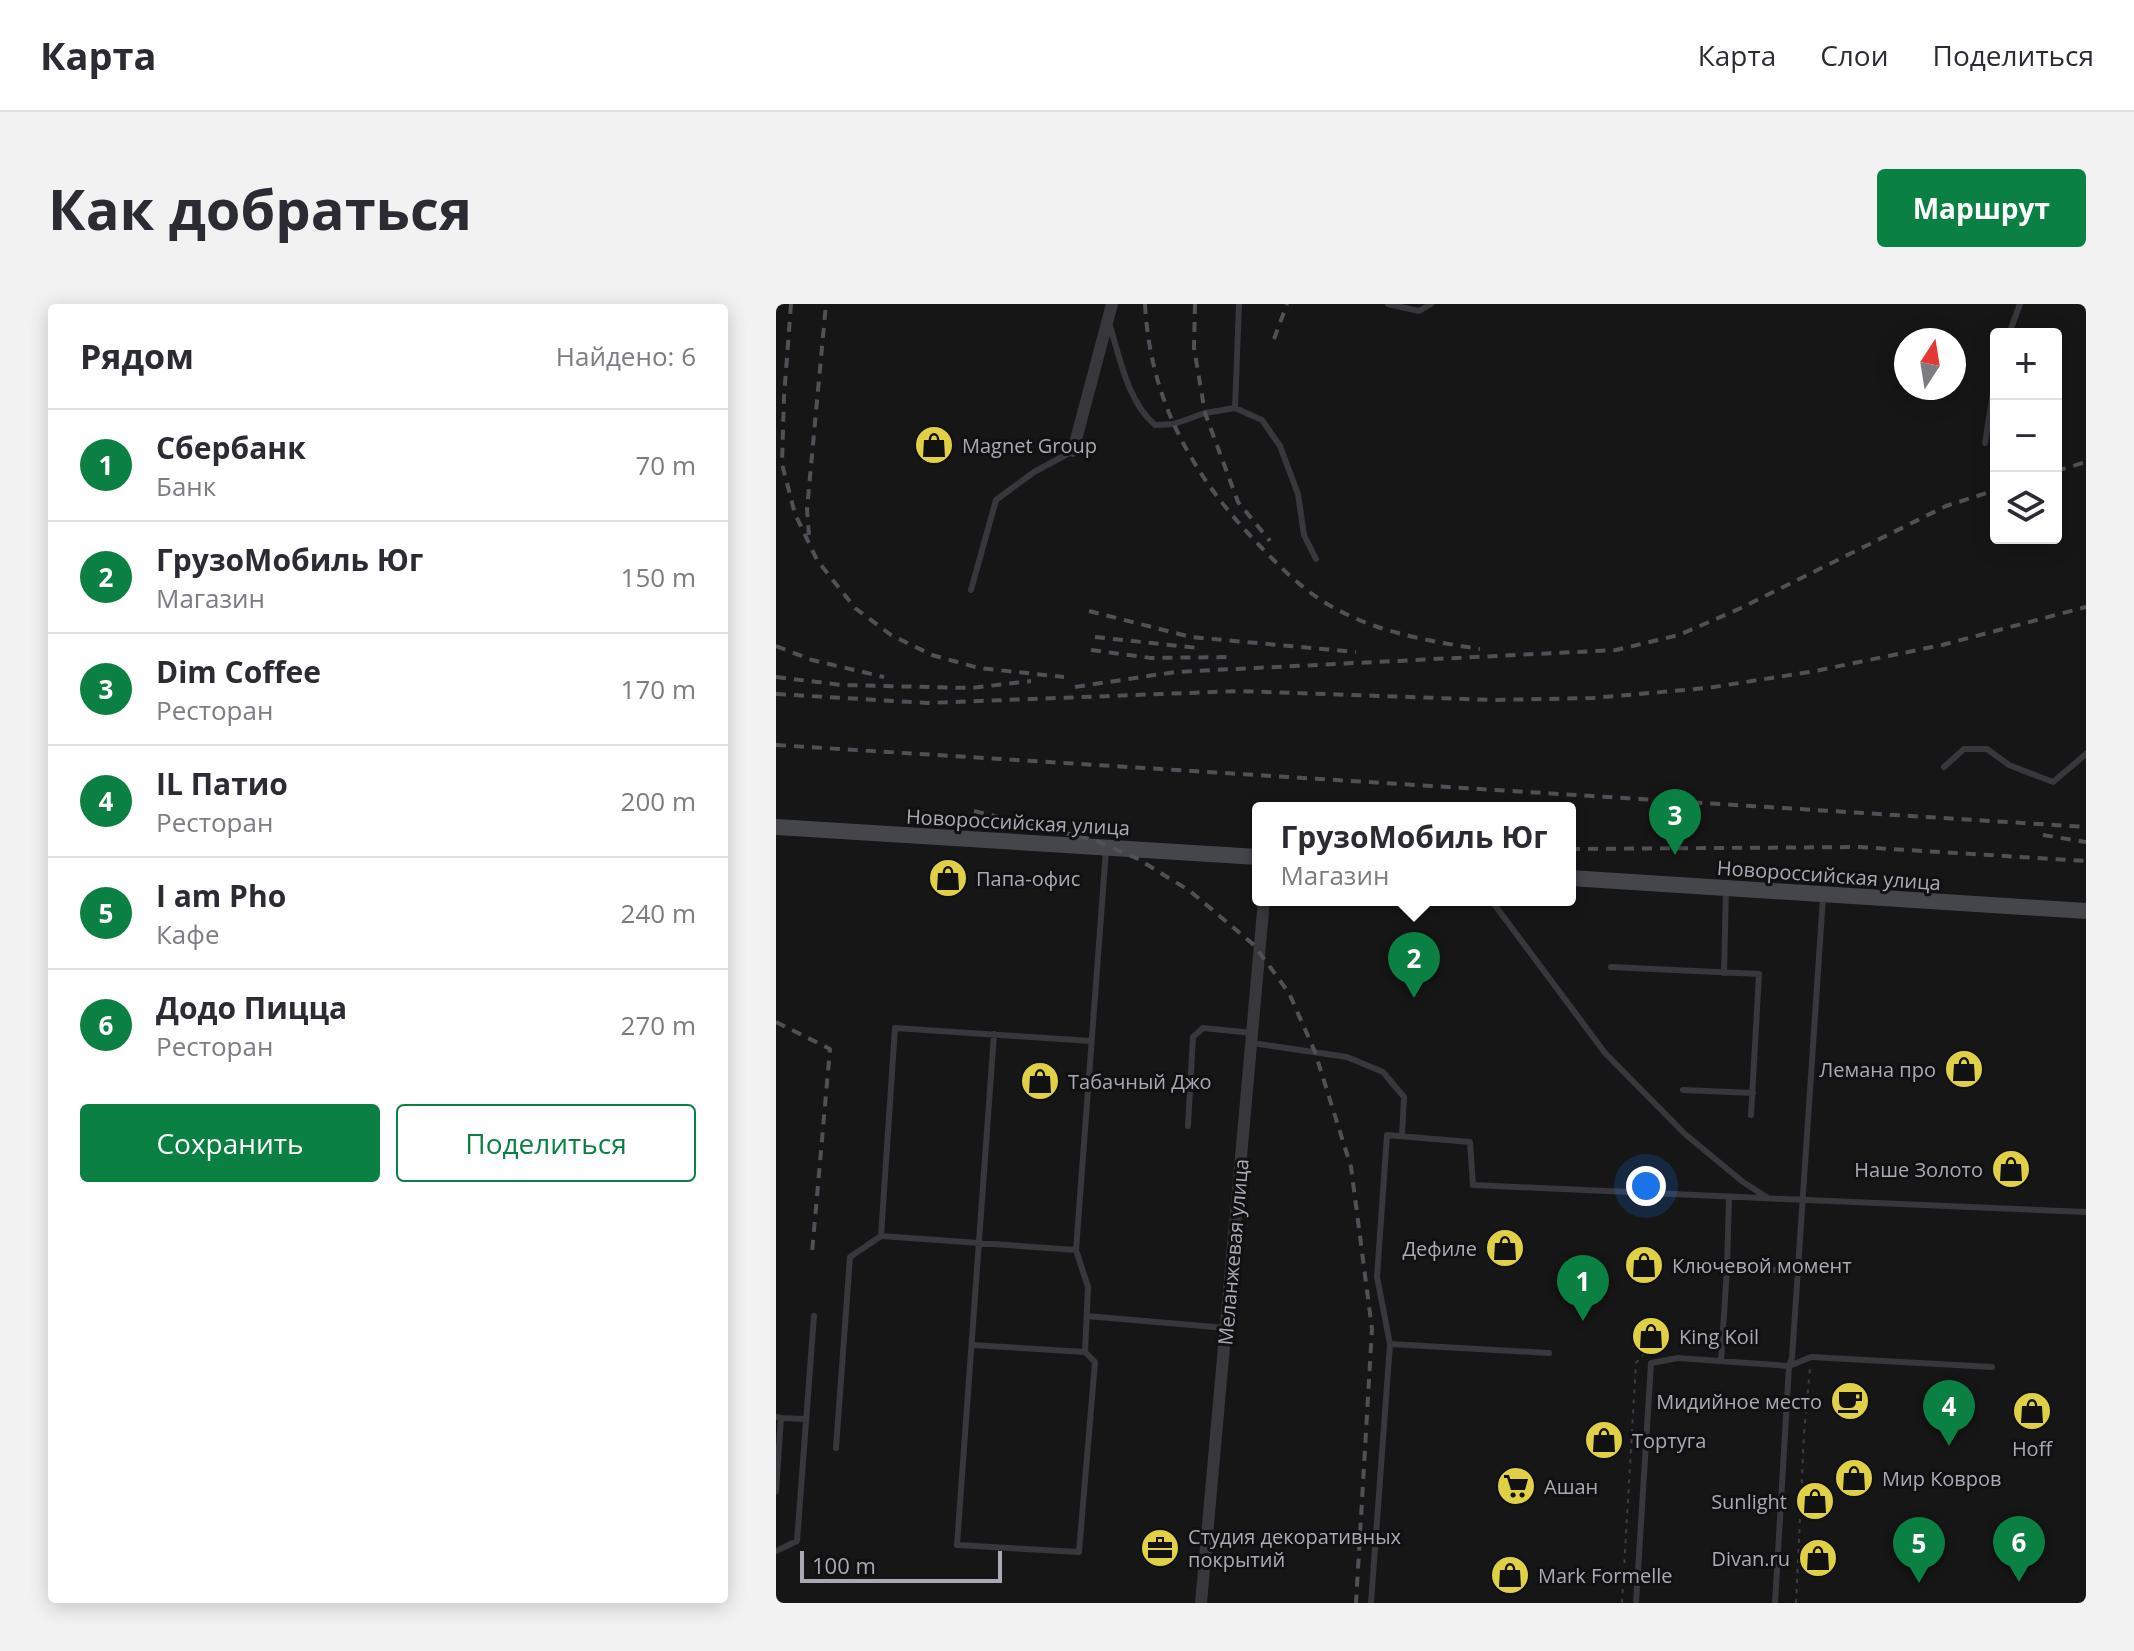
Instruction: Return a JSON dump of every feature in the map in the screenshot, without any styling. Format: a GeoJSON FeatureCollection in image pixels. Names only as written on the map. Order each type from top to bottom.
{"type":"FeatureCollection","features":[{"type":"Feature","properties":{"kind":"main road","name":"Новороссийская улица"},"geometry":{"type":"LineString","coordinates":[[776,827],[1252,857]]}},
{"type":"Feature","properties":{"kind":"main road","name":"Новороссийская улица"},"geometry":{"type":"LineString","coordinates":[[1576,878],[2086,911]]}},
{"type":"Feature","properties":{"kind":"street"},"geometry":{"type":"LineString","coordinates":[[1073,451],[1112,304]]}},
{"type":"Feature","properties":{"kind":"street","name":"Меланжевая улица"},"geometry":{"type":"LineString","coordinates":[[1201,1603],[1263,906]]}},
{"type":"Feature","properties":{"kind":"lane"},"geometry":{"type":"LineString","coordinates":[[1235,408],[1239,304]]}},
{"type":"Feature","properties":{"kind":"lane"},"geometry":{"type":"LineString","coordinates":[[1388,304],[1419,311],[1431,304]]}},
{"type":"Feature","properties":{"kind":"lane"},"geometry":{"type":"LineString","coordinates":[[2011,328],[2020,304]]}},
{"type":"Feature","properties":{"kind":"lane"},"geometry":{"type":"LineString","coordinates":[[1109,323],[1129,386],[1146,417],[1155,425],[1174,424],[1205,413],[1235,408],[1262,420],[1280,446],[1298,494],[1304,535],[1316,559]]}},
{"type":"Feature","properties":{"kind":"lane"},"geometry":{"type":"LineString","coordinates":[[1985,443],[1992,400]]}},
{"type":"Feature","properties":{"kind":"lane"},"geometry":{"type":"LineString","coordinates":[[971,590],[996,500],[1034,472],[1073,451]]}},
{"type":"Feature","properties":{"kind":"lane"},"geometry":{"type":"LineString","coordinates":[[1944,767],[1964,749],[1987,749],[2009,765],[2053,782],[2086,754]]}},
{"type":"Feature","properties":{"kind":"lane"},"geometry":{"type":"LineString","coordinates":[[1085,1352],[1088,1287],[1076,1250],[1107,847]]}},
{"type":"Feature","properties":{"kind":"lane"},"geometry":{"type":"LineString","coordinates":[[1724,973],[1726,888]]}},
{"type":"Feature","properties":{"kind":"lane"},"geometry":{"type":"LineString","coordinates":[[1775,1603],[1823,894]]}},
{"type":"Feature","properties":{"kind":"lane"},"geometry":{"type":"LineString","coordinates":[[1495,906],[1605,1053],[1685,1134],[1743,1182],[1771,1199]]}},
{"type":"Feature","properties":{"kind":"lane"},"geometry":{"type":"LineString","coordinates":[[1611,967],[1759,974],[1751,1115]]}},
{"type":"Feature","properties":{"kind":"lane"},"geometry":{"type":"LineString","coordinates":[[881,1236],[895,1028],[1091,1041]]}},
{"type":"Feature","properties":{"kind":"lane"},"geometry":{"type":"LineString","coordinates":[[1188,1126],[1193,1037],[1203,1028],[1347,1057],[1383,1072],[1404,1097],[1402,1136]]}},
{"type":"Feature","properties":{"kind":"lane"},"geometry":{"type":"LineString","coordinates":[[972,1345],[1085,1352],[1095,1362],[1079,1552],[957,1545],[994,1034]]}},
{"type":"Feature","properties":{"kind":"lane"},"geometry":{"type":"LineString","coordinates":[[1683,1090],[1753,1093]]}},
{"type":"Feature","properties":{"kind":"lane"},"geometry":{"type":"LineString","coordinates":[[1371,1603],[1390,1344],[1377,1277],[1387,1135],[1470,1142],[1473,1185],[2086,1212]]}},
{"type":"Feature","properties":{"kind":"lane"},"geometry":{"type":"LineString","coordinates":[[1721,1361],[1729,1197]]}},
{"type":"Feature","properties":{"kind":"lane"},"geometry":{"type":"LineString","coordinates":[[836,1448],[850,1257],[881,1236],[1076,1250]]}},
{"type":"Feature","properties":{"kind":"lane"},"geometry":{"type":"LineString","coordinates":[[1727,1268],[1798,1271]]}},
{"type":"Feature","properties":{"kind":"lane"},"geometry":{"type":"LineString","coordinates":[[776,1551],[797,1541],[814,1316]]}},
{"type":"Feature","properties":{"kind":"lane"},"geometry":{"type":"LineString","coordinates":[[1087,1316],[1227,1328]]}},
{"type":"Feature","properties":{"kind":"lane"},"geometry":{"type":"LineString","coordinates":[[1390,1344],[1549,1353]]}},
{"type":"Feature","properties":{"kind":"lane"},"geometry":{"type":"LineString","coordinates":[[1636,1603],[1651,1363],[1678,1358],[1789,1366],[1811,1357],[1992,1367]]}},
{"type":"Feature","properties":{"kind":"lane"},"geometry":{"type":"LineString","coordinates":[[776,1491],[779,1417],[806,1419]]}},
{"type":"Feature","properties":{"kind":"path"},"geometry":{"type":"LineString","coordinates":[[1622,1603],[1636,1363],[1648,1349],[1663,1350]]}},
{"type":"Feature","properties":{"kind":"path"},"geometry":{"type":"LineString","coordinates":[[1796,1603],[1811,1357]]}},
{"type":"Feature","properties":{"kind":"railway"},"geometry":{"type":"LineString","coordinates":[[791,304],[782,464],[795,514],[817,560],[855,608],[891,635],[932,655],[979,668],[1064,677]]}},
{"type":"Feature","properties":{"kind":"railway"},"geometry":{"type":"LineString","coordinates":[[809,535],[807,509],[826,304]]}},
{"type":"Feature","properties":{"kind":"railway"},"geometry":{"type":"LineString","coordinates":[[1145,304],[1156,373],[1179,436],[1214,493],[1268,554],[1310,592],[1347,614],[1402,634],[1480,649]]}},
{"type":"Feature","properties":{"kind":"railway"},"geometry":{"type":"LineString","coordinates":[[1195,304],[1194,348],[1205,413],[1238,502],[1270,541]]}},
{"type":"Feature","properties":{"kind":"railway"},"geometry":{"type":"LineString","coordinates":[[1274,339],[1287,304]]}},
{"type":"Feature","properties":{"kind":"railway"},"geometry":{"type":"LineString","coordinates":[[2062,469],[2086,462]]}},
{"type":"Feature","properties":{"kind":"railway"},"geometry":{"type":"LineString","coordinates":[[1075,687],[1175,672],[1616,650],[1679,635],[1741,608],[1946,506],[1990,492]]}},
{"type":"Feature","properties":{"kind":"railway"},"geometry":{"type":"LineString","coordinates":[[776,694],[928,703],[1239,691],[1494,700],[1593,698],[1707,688],[1810,672],[1942,645],[2086,607]]}},
{"type":"Feature","properties":{"kind":"railway"},"geometry":{"type":"LineString","coordinates":[[1089,611],[1191,637],[1356,652]]}},
{"type":"Feature","properties":{"kind":"railway"},"geometry":{"type":"LineString","coordinates":[[1095,637],[1198,648]]}},
{"type":"Feature","properties":{"kind":"railway"},"geometry":{"type":"LineString","coordinates":[[776,646],[812,660],[884,677]]}},
{"type":"Feature","properties":{"kind":"railway"},"geometry":{"type":"LineString","coordinates":[[1091,650],[1151,658],[1229,657]]}},
{"type":"Feature","properties":{"kind":"railway"},"geometry":{"type":"LineString","coordinates":[[776,677],[842,685],[971,688],[1031,681]]}},
{"type":"Feature","properties":{"kind":"railway"},"geometry":{"type":"LineString","coordinates":[[776,745],[2086,827]]}},
{"type":"Feature","properties":{"kind":"railway"},"geometry":{"type":"LineString","coordinates":[[974,811],[1094,840],[1138,859],[1190,891],[1254,945],[1289,993],[1315,1052],[1351,1167],[1372,1329],[1356,1603]]}},
{"type":"Feature","properties":{"kind":"railway"},"geometry":{"type":"LineString","coordinates":[[2043,835],[2086,842]]}},
{"type":"Feature","properties":{"kind":"railway"},"geometry":{"type":"LineString","coordinates":[[1576,849],[1858,847],[2086,861]]}},
{"type":"Feature","properties":{"kind":"railway"},"geometry":{"type":"LineString","coordinates":[[776,1022],[830,1049],[812,1253]]}},
{"type":"Feature","properties":{"kind":"place","name":"Magnet Group"},"geometry":{"type":"Point","coordinates":[934,445]}},
{"type":"Feature","properties":{"kind":"place","name":"Dim Coffee"},"geometry":{"type":"Point","coordinates":[1675,855]}},
{"type":"Feature","properties":{"kind":"place","name":"Папа-офис"},"geometry":{"type":"Point","coordinates":[948,878]}},
{"type":"Feature","properties":{"kind":"place","name":"ГрузоМобиль Юг"},"geometry":{"type":"Point","coordinates":[1414,998]}},
{"type":"Feature","properties":{"kind":"place","name":"Лемана про"},"geometry":{"type":"Point","coordinates":[1964,1069]}},
{"type":"Feature","properties":{"kind":"place","name":"Табачный Джо"},"geometry":{"type":"Point","coordinates":[1040,1081]}},
{"type":"Feature","properties":{"kind":"place","name":"Наше Золото"},"geometry":{"type":"Point","coordinates":[2011,1169]}},
{"type":"Feature","properties":{"kind":"place","name":"Дефиле"},"geometry":{"type":"Point","coordinates":[1505,1248]}},
{"type":"Feature","properties":{"kind":"place","name":"Ключевой момент"},"geometry":{"type":"Point","coordinates":[1644,1265]}},
{"type":"Feature","properties":{"kind":"place","name":"Сбербанк"},"geometry":{"type":"Point","coordinates":[1583,1321]}},
{"type":"Feature","properties":{"kind":"place","name":"King Koil"},"geometry":{"type":"Point","coordinates":[1651,1336]}},
{"type":"Feature","properties":{"kind":"place","name":"Мидийное место"},"geometry":{"type":"Point","coordinates":[1850,1401]}},
{"type":"Feature","properties":{"kind":"place","name":"Hoff"},"geometry":{"type":"Point","coordinates":[2032,1411]}},
{"type":"Feature","properties":{"kind":"place","name":"Тортуга"},"geometry":{"type":"Point","coordinates":[1604,1440]}},
{"type":"Feature","properties":{"kind":"place","name":"IL Патио"},"geometry":{"type":"Point","coordinates":[1949,1446]}},
{"type":"Feature","properties":{"kind":"place","name":"Мир Ковров"},"geometry":{"type":"Point","coordinates":[1854,1478]}},
{"type":"Feature","properties":{"kind":"place","name":"Ашан"},"geometry":{"type":"Point","coordinates":[1516,1486]}},
{"type":"Feature","properties":{"kind":"place","name":"Sunlight"},"geometry":{"type":"Point","coordinates":[1815,1501]}},
{"type":"Feature","properties":{"kind":"place","name":"Студия декоративных покрытий"},"geometry":{"type":"Point","coordinates":[1160,1548]}},
{"type":"Feature","properties":{"kind":"place","name":"Divan.ru"},"geometry":{"type":"Point","coordinates":[1818,1558]}},
{"type":"Feature","properties":{"kind":"place","name":"Mark Formelle"},"geometry":{"type":"Point","coordinates":[1510,1575]}},
{"type":"Feature","properties":{"kind":"place","name":"Додо Пицца"},"geometry":{"type":"Point","coordinates":[2019,1582]}},
{"type":"Feature","properties":{"kind":"place","name":"I am Pho"},"geometry":{"type":"Point","coordinates":[1919,1583]}}]}
